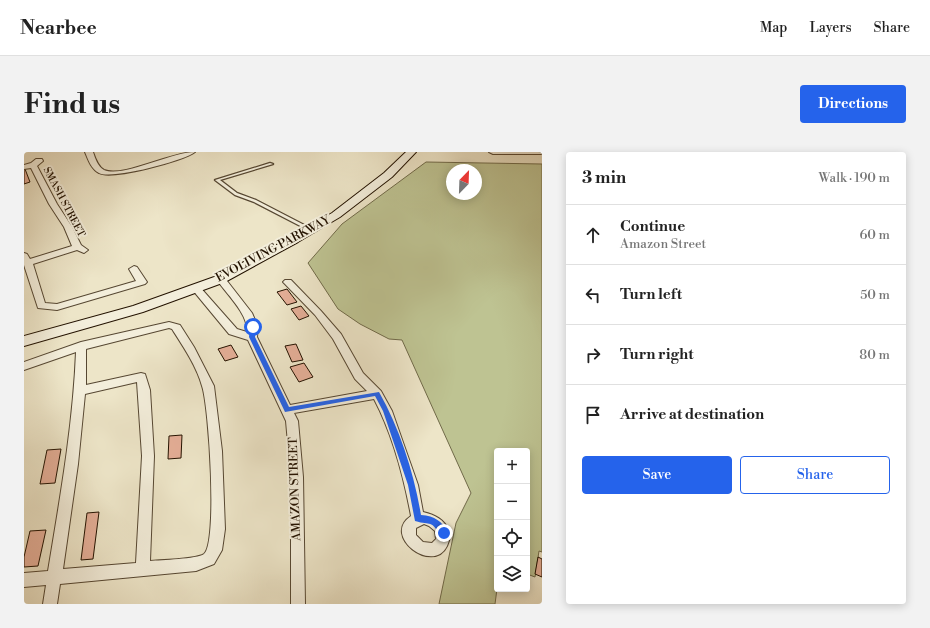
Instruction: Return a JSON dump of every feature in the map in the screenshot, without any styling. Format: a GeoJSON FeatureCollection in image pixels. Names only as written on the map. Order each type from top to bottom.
{"type":"FeatureCollection","features":[{"type":"Feature","properties":{"kind":"street"},"geometry":{"type":"LineString","coordinates":[[89,152],[96,168],[103,172],[122,172],[191,152]]}},
{"type":"Feature","properties":{"kind":"street","name":"EVOLIVING PARKWAY"},"geometry":{"type":"LineString","coordinates":[[24,341],[138,309],[221,279],[311,230],[358,199],[400,165],[411,152]]}},
{"type":"Feature","properties":{"kind":"street"},"geometry":{"type":"LineString","coordinates":[[493,152],[542,152]]}},
{"type":"Feature","properties":{"kind":"street","name":"SMASH STREET"},"geometry":{"type":"LineString","coordinates":[[24,166],[36,163],[53,204],[80,249],[26,259]]}},
{"type":"Feature","properties":{"kind":"street"},"geometry":{"type":"LineString","coordinates":[[26,259],[41,306],[47,307],[57,307],[142,282],[134,269]]}},
{"type":"Feature","properties":{"kind":"street","name":"AMAZON STREET"},"geometry":{"type":"LineString","coordinates":[[221,279],[247,313],[253,327],[252,337],[292,421],[297,477],[298,604]]}},
{"type":"Feature","properties":{"kind":"street"},"geometry":{"type":"LineString","coordinates":[[288,282],[318,313],[337,337],[359,376],[377,394],[386,411],[412,485],[418,518]]}},
{"type":"Feature","properties":{"kind":"street"},"geometry":{"type":"LineString","coordinates":[[196,288],[233,332],[252,337]]}},
{"type":"Feature","properties":{"kind":"street"},"geometry":{"type":"LineString","coordinates":[[24,366],[81,346],[122,334],[169,325],[176,326],[189,347],[208,386],[216,450],[218,529],[215,550],[209,559],[196,564],[24,580]]}},
{"type":"Feature","properties":{"kind":"street"},"geometry":{"type":"LineString","coordinates":[[50,604],[72,464],[80,391],[81,346]]}},
{"type":"Feature","properties":{"kind":"street"},"geometry":{"type":"LineString","coordinates":[[80,391],[141,377],[144,390],[148,456],[143,568]]}},
{"type":"Feature","properties":{"kind":"street"},"geometry":{"type":"LineString","coordinates":[[287,410],[377,394]]}},
{"type":"Feature","properties":{"kind":"lane"},"geometry":{"type":"LineString","coordinates":[[272,164],[217,180],[236,194],[255,201],[311,230]]}},
{"type":"Feature","properties":{"kind":"green space"},"geometry":{"type":"Polygon","coordinates":[[[426,162],[542,164],[542,552],[539,551],[535,577],[530,575],[530,448],[494,448],[494,592],[497,592],[495,604],[439,604],[456,523],[471,493],[402,340],[389,339],[360,324],[338,309],[308,263],[342,224],[426,162]]]}},
{"type":"Feature","properties":{"kind":"building"},"geometry":{"type":"Polygon","coordinates":[[[24,169],[30,182],[24,184],[24,169]]]}},
{"type":"Feature","properties":{"kind":"building"},"geometry":{"type":"Polygon","coordinates":[[[287,289],[297,302],[287,305],[277,292],[287,289]]]}},
{"type":"Feature","properties":{"kind":"building"},"geometry":{"type":"Polygon","coordinates":[[[301,306],[309,316],[299,320],[291,309],[301,306]]]}},
{"type":"Feature","properties":{"kind":"building"},"geometry":{"type":"Polygon","coordinates":[[[296,344],[303,360],[292,362],[285,346],[296,344]]]}},
{"type":"Feature","properties":{"kind":"building"},"geometry":{"type":"Polygon","coordinates":[[[231,345],[238,357],[225,361],[218,349],[231,345]]]}},
{"type":"Feature","properties":{"kind":"building"},"geometry":{"type":"Polygon","coordinates":[[[304,363],[313,377],[299,382],[290,367],[304,363]]]}},
{"type":"Feature","properties":{"kind":"building"},"geometry":{"type":"Polygon","coordinates":[[[182,435],[181,458],[168,459],[169,436],[182,435]]]}},
{"type":"Feature","properties":{"kind":"building"},"geometry":{"type":"Polygon","coordinates":[[[61,449],[55,483],[40,484],[47,450],[61,449]]]}},
{"type":"Feature","properties":{"kind":"building"},"geometry":{"type":"Polygon","coordinates":[[[99,512],[93,559],[81,560],[87,513],[99,512]]]}},
{"type":"Feature","properties":{"kind":"building"},"geometry":{"type":"Polygon","coordinates":[[[46,530],[38,566],[24,567],[24,557],[30,531],[46,530]]]}},
{"type":"Feature","properties":{"kind":"building"},"geometry":{"type":"Polygon","coordinates":[[[538,557],[542,559],[542,577],[535,574],[538,557]]]}},
{"type":"Feature","properties":{"kind":"route"},"geometry":{"type":"LineString","coordinates":[[253,327],[252,337],[287,410],[377,394],[386,411],[412,485],[418,518],[431,519],[437,523],[444,533]]}}]}
